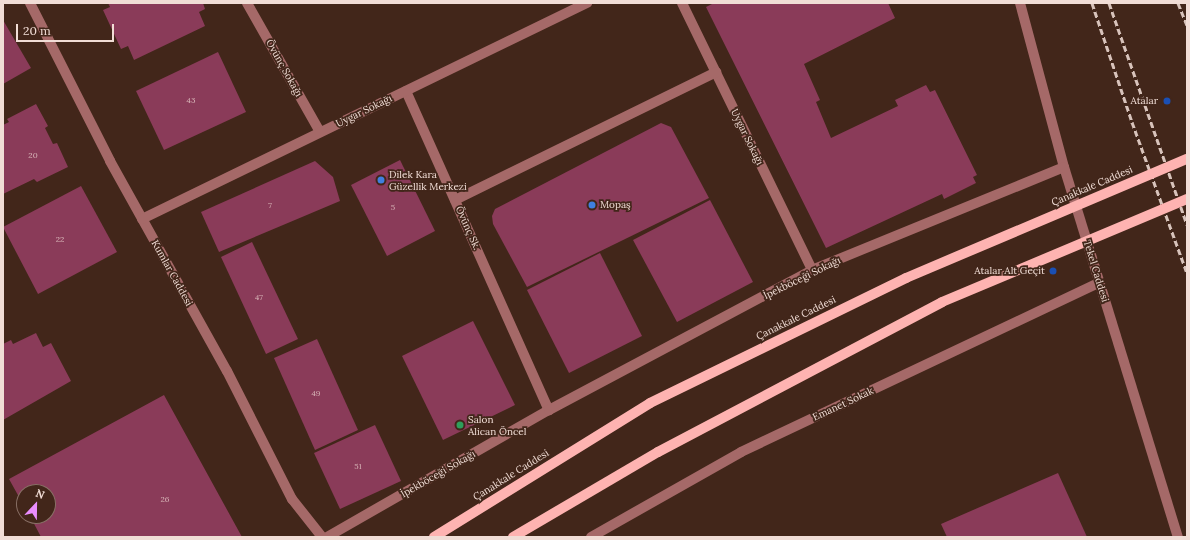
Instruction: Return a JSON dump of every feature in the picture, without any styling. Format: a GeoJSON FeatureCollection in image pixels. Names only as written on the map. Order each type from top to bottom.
{"type":"FeatureCollection","features":[{"type":"Feature","properties":{"kind":"main road","name":"Çanakkale Caddesi"},"geometry":{"type":"LineString","coordinates":[[434,537],[650,403],[906,278],[1187,158]]}},
{"type":"Feature","properties":{"kind":"main road"},"geometry":{"type":"LineString","coordinates":[[513,537],[658,452],[942,302],[1187,199]]}},
{"type":"Feature","properties":{"kind":"street","name":"Kumlar Caddesi"},"geometry":{"type":"LineString","coordinates":[[30,3],[142,218],[227,371],[292,499],[322,537]]}},
{"type":"Feature","properties":{"kind":"street","name":"Övünç Sokağı"},"geometry":{"type":"LineString","coordinates":[[247,3],[320,132]]}},
{"type":"Feature","properties":{"kind":"street","name":"Uygar Sokağı"},"geometry":{"type":"LineString","coordinates":[[142,218],[587,3]]}},
{"type":"Feature","properties":{"kind":"street","name":"Uygar Sokağı"},"geometry":{"type":"LineString","coordinates":[[682,3],[812,270]]}},
{"type":"Feature","properties":{"kind":"street","name":"Tekel Caddesi"},"geometry":{"type":"LineString","coordinates":[[1020,3],[1064,167],[1178,537]]}},
{"type":"Feature","properties":{"kind":"street"},"geometry":{"type":"LineString","coordinates":[[455,200],[716,72]]}},
{"type":"Feature","properties":{"kind":"street","name":"Övünç Sk."},"geometry":{"type":"LineString","coordinates":[[406,91],[549,410]]}},
{"type":"Feature","properties":{"kind":"street","name":"İpekböceği Sokağı"},"geometry":{"type":"LineString","coordinates":[[327,537],[549,410],[812,270],[1064,167]]}},
{"type":"Feature","properties":{"kind":"street","name":"Emanet Sokak"},"geometry":{"type":"LineString","coordinates":[[592,537],[741,452],[1100,282]]}},
{"type":"Feature","properties":{"kind":"building"},"geometry":{"type":"Polygon","coordinates":[[[108,3],[203,3],[205,9],[199,12],[205,26],[134,60],[128,46],[121,49],[103,10],[110,7],[108,3]]]}},
{"type":"Feature","properties":{"kind":"building"},"geometry":{"type":"Polygon","coordinates":[[[714,3],[888,3],[895,18],[804,64],[820,100],[816,102],[831,138],[898,106],[895,100],[926,85],[930,92],[935,90],[977,175],[973,177],[976,183],[944,199],[942,194],[826,248],[706,7],[714,3]]]}},
{"type":"Feature","properties":{"kind":"building"},"geometry":{"type":"Polygon","coordinates":[[[3,20],[31,68],[3,84],[3,20]]]}},
{"type":"Feature","properties":{"kind":"building"},"geometry":{"type":"Polygon","coordinates":[[[218,52],[246,112],[164,150],[136,91],[218,52]]]}},
{"type":"Feature","properties":{"kind":"building"},"geometry":{"type":"Polygon","coordinates":[[[36,104],[48,126],[45,128],[53,144],[57,143],[68,167],[37,182],[34,179],[3,194],[3,125],[9,122],[7,119],[36,104]]]}},
{"type":"Feature","properties":{"kind":"building"},"geometry":{"type":"Polygon","coordinates":[[[661,123],[671,127],[709,198],[527,287],[493,224],[492,216],[495,209],[661,123]]]}},
{"type":"Feature","properties":{"kind":"building"},"geometry":{"type":"Polygon","coordinates":[[[400,160],[435,231],[387,256],[351,185],[400,160]]]}},
{"type":"Feature","properties":{"kind":"building"},"geometry":{"type":"Polygon","coordinates":[[[315,161],[333,177],[340,201],[219,252],[201,212],[315,161]]]}},
{"type":"Feature","properties":{"kind":"building"},"geometry":{"type":"Polygon","coordinates":[[[81,186],[117,252],[38,294],[3,227],[81,186]]]}},
{"type":"Feature","properties":{"kind":"building"},"geometry":{"type":"Polygon","coordinates":[[[710,200],[753,282],[677,322],[633,240],[710,200]]]}},
{"type":"Feature","properties":{"kind":"building"},"geometry":{"type":"Polygon","coordinates":[[[252,242],[298,339],[266,354],[221,257],[252,242]]]}},
{"type":"Feature","properties":{"kind":"building"},"geometry":{"type":"Polygon","coordinates":[[[600,253],[642,336],[569,373],[527,290],[600,253]]]}},
{"type":"Feature","properties":{"kind":"building"},"geometry":{"type":"Polygon","coordinates":[[[473,321],[515,405],[443,440],[402,356],[473,321]]]}},
{"type":"Feature","properties":{"kind":"building"},"geometry":{"type":"Polygon","coordinates":[[[36,333],[43,347],[51,343],[71,381],[3,420],[3,344],[11,340],[13,344],[36,333]]]}},
{"type":"Feature","properties":{"kind":"building"},"geometry":{"type":"Polygon","coordinates":[[[317,339],[358,430],[315,450],[274,358],[317,339]]]}},
{"type":"Feature","properties":{"kind":"building"},"geometry":{"type":"Polygon","coordinates":[[[164,395],[242,537],[41,537],[34,524],[56,524],[56,484],[16,484],[16,492],[9,479],[164,395]]]}},
{"type":"Feature","properties":{"kind":"building"},"geometry":{"type":"Polygon","coordinates":[[[375,425],[401,481],[340,509],[314,453],[375,425]]]}},
{"type":"Feature","properties":{"kind":"building"},"geometry":{"type":"Polygon","coordinates":[[[1058,473],[1087,537],[947,537],[941,524],[1058,473]]]}},
{"type":"Feature","properties":{"kind":"railway"},"geometry":{"type":"LineString","coordinates":[[1092,3],[1132,122],[1187,273]]}},
{"type":"Feature","properties":{"kind":"railway"},"geometry":{"type":"LineString","coordinates":[[1109,3],[1187,225]]}},
{"type":"Feature","properties":{"kind":"railway"},"geometry":{"type":"LineString","coordinates":[[1178,3],[1187,25]]}},
{"type":"Feature","properties":{"kind":"place","name":"Atalar"},"geometry":{"type":"Point","coordinates":[1167,101]}},
{"type":"Feature","properties":{"kind":"place","name":"Dilek Kara Güzellik Merkezi"},"geometry":{"type":"Point","coordinates":[381,180]}},
{"type":"Feature","properties":{"kind":"place","name":"Mopaş"},"geometry":{"type":"Point","coordinates":[592,205]}},
{"type":"Feature","properties":{"kind":"place","name":"Atalar Alt Geçit"},"geometry":{"type":"Point","coordinates":[1053,271]}},
{"type":"Feature","properties":{"kind":"place","name":"Salon Alican Öncel"},"geometry":{"type":"Point","coordinates":[460,425]}}]}
